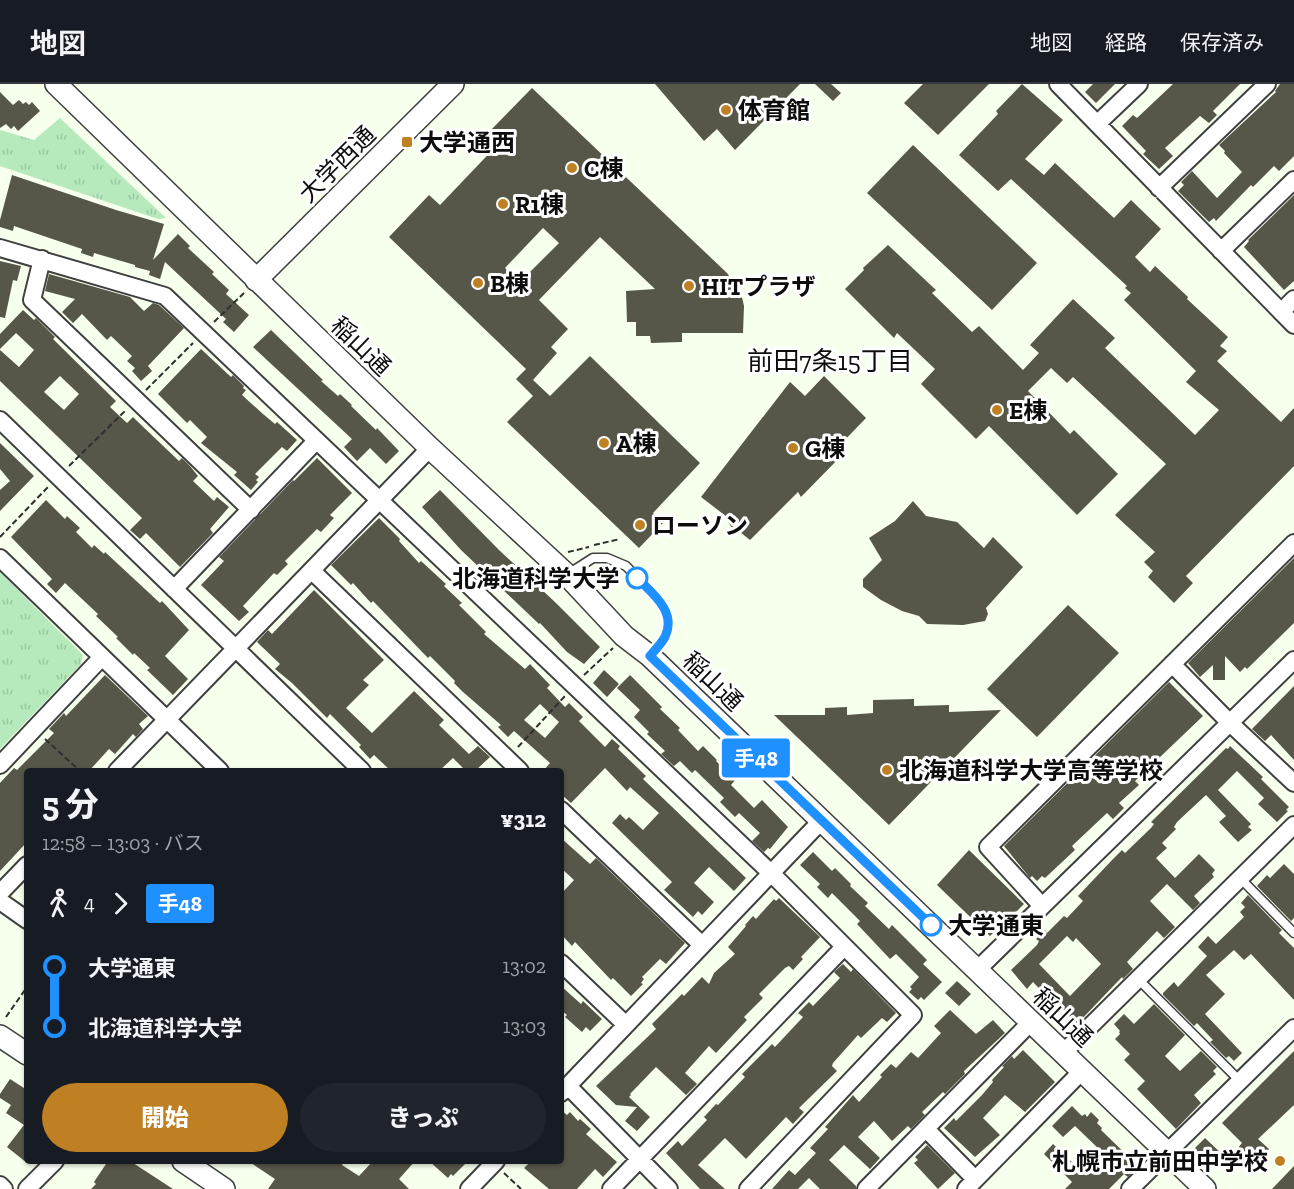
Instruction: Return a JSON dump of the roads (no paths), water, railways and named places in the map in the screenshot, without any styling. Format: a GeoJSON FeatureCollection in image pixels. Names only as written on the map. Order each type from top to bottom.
{"type":"FeatureCollection","features":[{"type":"Feature","properties":{"kind":"street","name":"稲山通"},"geometry":{"type":"LineString","coordinates":[[56,84],[250,286],[567,575],[624,636],[650,656],[1205,1189]]}},
{"type":"Feature","properties":{"kind":"street","name":"大学西通"},"geometry":{"type":"LineString","coordinates":[[250,286],[453,84]]}},
{"type":"Feature","properties":{"kind":"street"},"geometry":{"type":"LineString","coordinates":[[1058,84],[1294,325]]}},
{"type":"Feature","properties":{"kind":"street"},"geometry":{"type":"LineString","coordinates":[[1097,124],[1139,84]]}},
{"type":"Feature","properties":{"kind":"street"},"geometry":{"type":"LineString","coordinates":[[1159,188],[1267,84]]}},
{"type":"Feature","properties":{"kind":"street"},"geometry":{"type":"LineString","coordinates":[[1221,251],[1294,180]]}},
{"type":"Feature","properties":{"kind":"street"},"geometry":{"type":"LineString","coordinates":[[0,248],[165,296],[771,873],[914,1015],[748,1189]]}},
{"type":"Feature","properties":{"kind":"street"},"geometry":{"type":"LineString","coordinates":[[42,259],[32,300],[250,510]]}},
{"type":"Feature","properties":{"kind":"street"},"geometry":{"type":"LineString","coordinates":[[1281,312],[1294,299]]}},
{"type":"Feature","properties":{"kind":"street"},"geometry":{"type":"LineString","coordinates":[[0,420],[359,768]]}},
{"type":"Feature","properties":{"kind":"street"},"geometry":{"type":"LineString","coordinates":[[174,589],[316,441]]}},
{"type":"Feature","properties":{"kind":"street"},"geometry":{"type":"LineString","coordinates":[[120,768],[430,448]]}},
{"type":"Feature","properties":{"kind":"street"},"geometry":{"type":"LineString","coordinates":[[1042,906],[988,847],[1294,543]]}},
{"type":"Feature","properties":{"kind":"street"},"geometry":{"type":"LineString","coordinates":[[0,558],[217,768]]}},
{"type":"Feature","properties":{"kind":"street"},"geometry":{"type":"LineString","coordinates":[[312,571],[517,768]]}},
{"type":"Feature","properties":{"kind":"street"},"geometry":{"type":"LineString","coordinates":[[0,765],[102,657]]}},
{"type":"Feature","properties":{"kind":"street"},"geometry":{"type":"LineString","coordinates":[[977,970],[1294,660]]}},
{"type":"Feature","properties":{"kind":"street"},"geometry":{"type":"LineString","coordinates":[[1172,664],[1294,783]]}},
{"type":"Feature","properties":{"kind":"street"},"geometry":{"type":"LineString","coordinates":[[564,813],[702,945]]}},
{"type":"Feature","properties":{"kind":"street"},"geometry":{"type":"LineString","coordinates":[[669,1189],[564,1089],[822,820]]}},
{"type":"Feature","properties":{"kind":"street"},"geometry":{"type":"LineString","coordinates":[[1063,1053],[1240,878],[1291,835]]}},
{"type":"Feature","properties":{"kind":"street"},"geometry":{"type":"LineString","coordinates":[[0,893],[24,868]]}},
{"type":"Feature","properties":{"kind":"street"},"geometry":{"type":"LineString","coordinates":[[0,901],[24,918]]}},
{"type":"Feature","properties":{"kind":"street"},"geometry":{"type":"LineString","coordinates":[[611,1189],[844,947]]}},
{"type":"Feature","properties":{"kind":"street"},"geometry":{"type":"LineString","coordinates":[[564,966],[626,1025]]}},
{"type":"Feature","properties":{"kind":"street"},"geometry":{"type":"LineString","coordinates":[[866,1189],[1031,1022]]}},
{"type":"Feature","properties":{"kind":"street"},"geometry":{"type":"LineString","coordinates":[[3,1027],[24,1051]]}},
{"type":"Feature","properties":{"kind":"street"},"geometry":{"type":"LineString","coordinates":[[1130,1189],[1294,1028]]}},
{"type":"Feature","properties":{"kind":"street"},"geometry":{"type":"LineString","coordinates":[[926,1129],[970,1184],[1082,1071]]}},
{"type":"Feature","properties":{"kind":"street"},"geometry":{"type":"LineString","coordinates":[[27,1189],[52,1164]]}},
{"type":"Feature","properties":{"kind":"street"},"geometry":{"type":"LineString","coordinates":[[187,1164],[224,1189]]}},
{"type":"Feature","properties":{"kind":"street"},"geometry":{"type":"LineString","coordinates":[[469,1189],[499,1166]]}},
{"type":"Feature","properties":{"kind":"street"},"geometry":{"type":"LineString","coordinates":[[0,1185],[4,1189]]}},
{"type":"Feature","properties":{"kind":"lane"},"geometry":{"type":"LineString","coordinates":[[567,575],[593,558],[607,558],[626,566],[663,604],[669,623],[664,637],[650,656]]}},
{"type":"Feature","properties":{"kind":"lane"},"geometry":{"type":"LineString","coordinates":[[1240,878],[1294,933]]}},
{"type":"Feature","properties":{"kind":"lane"},"geometry":{"type":"LineString","coordinates":[[1138,979],[1240,1081]]}},
{"type":"Feature","properties":{"kind":"place","name":"体育館"},"geometry":{"type":"Point","coordinates":[726,110]}},
{"type":"Feature","properties":{"kind":"place","name":"大学通西"},"geometry":{"type":"Point","coordinates":[407,142]}},
{"type":"Feature","properties":{"kind":"place","name":"C棟"},"geometry":{"type":"Point","coordinates":[572,168]}},
{"type":"Feature","properties":{"kind":"place","name":"R1棟"},"geometry":{"type":"Point","coordinates":[503,204]}},
{"type":"Feature","properties":{"kind":"place","name":"B棟"},"geometry":{"type":"Point","coordinates":[478,283]}},
{"type":"Feature","properties":{"kind":"place","name":"HITプラザ"},"geometry":{"type":"Point","coordinates":[689,286]}},
{"type":"Feature","properties":{"kind":"place","name":"E棟"},"geometry":{"type":"Point","coordinates":[997,410]}},
{"type":"Feature","properties":{"kind":"place","name":"A棟"},"geometry":{"type":"Point","coordinates":[604,443]}},
{"type":"Feature","properties":{"kind":"place","name":"G棟"},"geometry":{"type":"Point","coordinates":[793,448]}},
{"type":"Feature","properties":{"kind":"place","name":"ローソン"},"geometry":{"type":"Point","coordinates":[640,525]}},
{"type":"Feature","properties":{"kind":"place","name":"北海道科学大学"},"geometry":{"type":"Point","coordinates":[637,578]}},
{"type":"Feature","properties":{"kind":"place","name":"北海道科学大学高等学校"},"geometry":{"type":"Point","coordinates":[887,770]}},
{"type":"Feature","properties":{"kind":"place","name":"大学通東"},"geometry":{"type":"Point","coordinates":[931,925]}},
{"type":"Feature","properties":{"kind":"place","name":"札幌市立前田中学校"},"geometry":{"type":"Point","coordinates":[1280,1161]}},
{"type":"Feature","properties":{"kind":"district","name":"前田7条15丁目"},"geometry":{"type":"Point","coordinates":[830,361]}}]}
